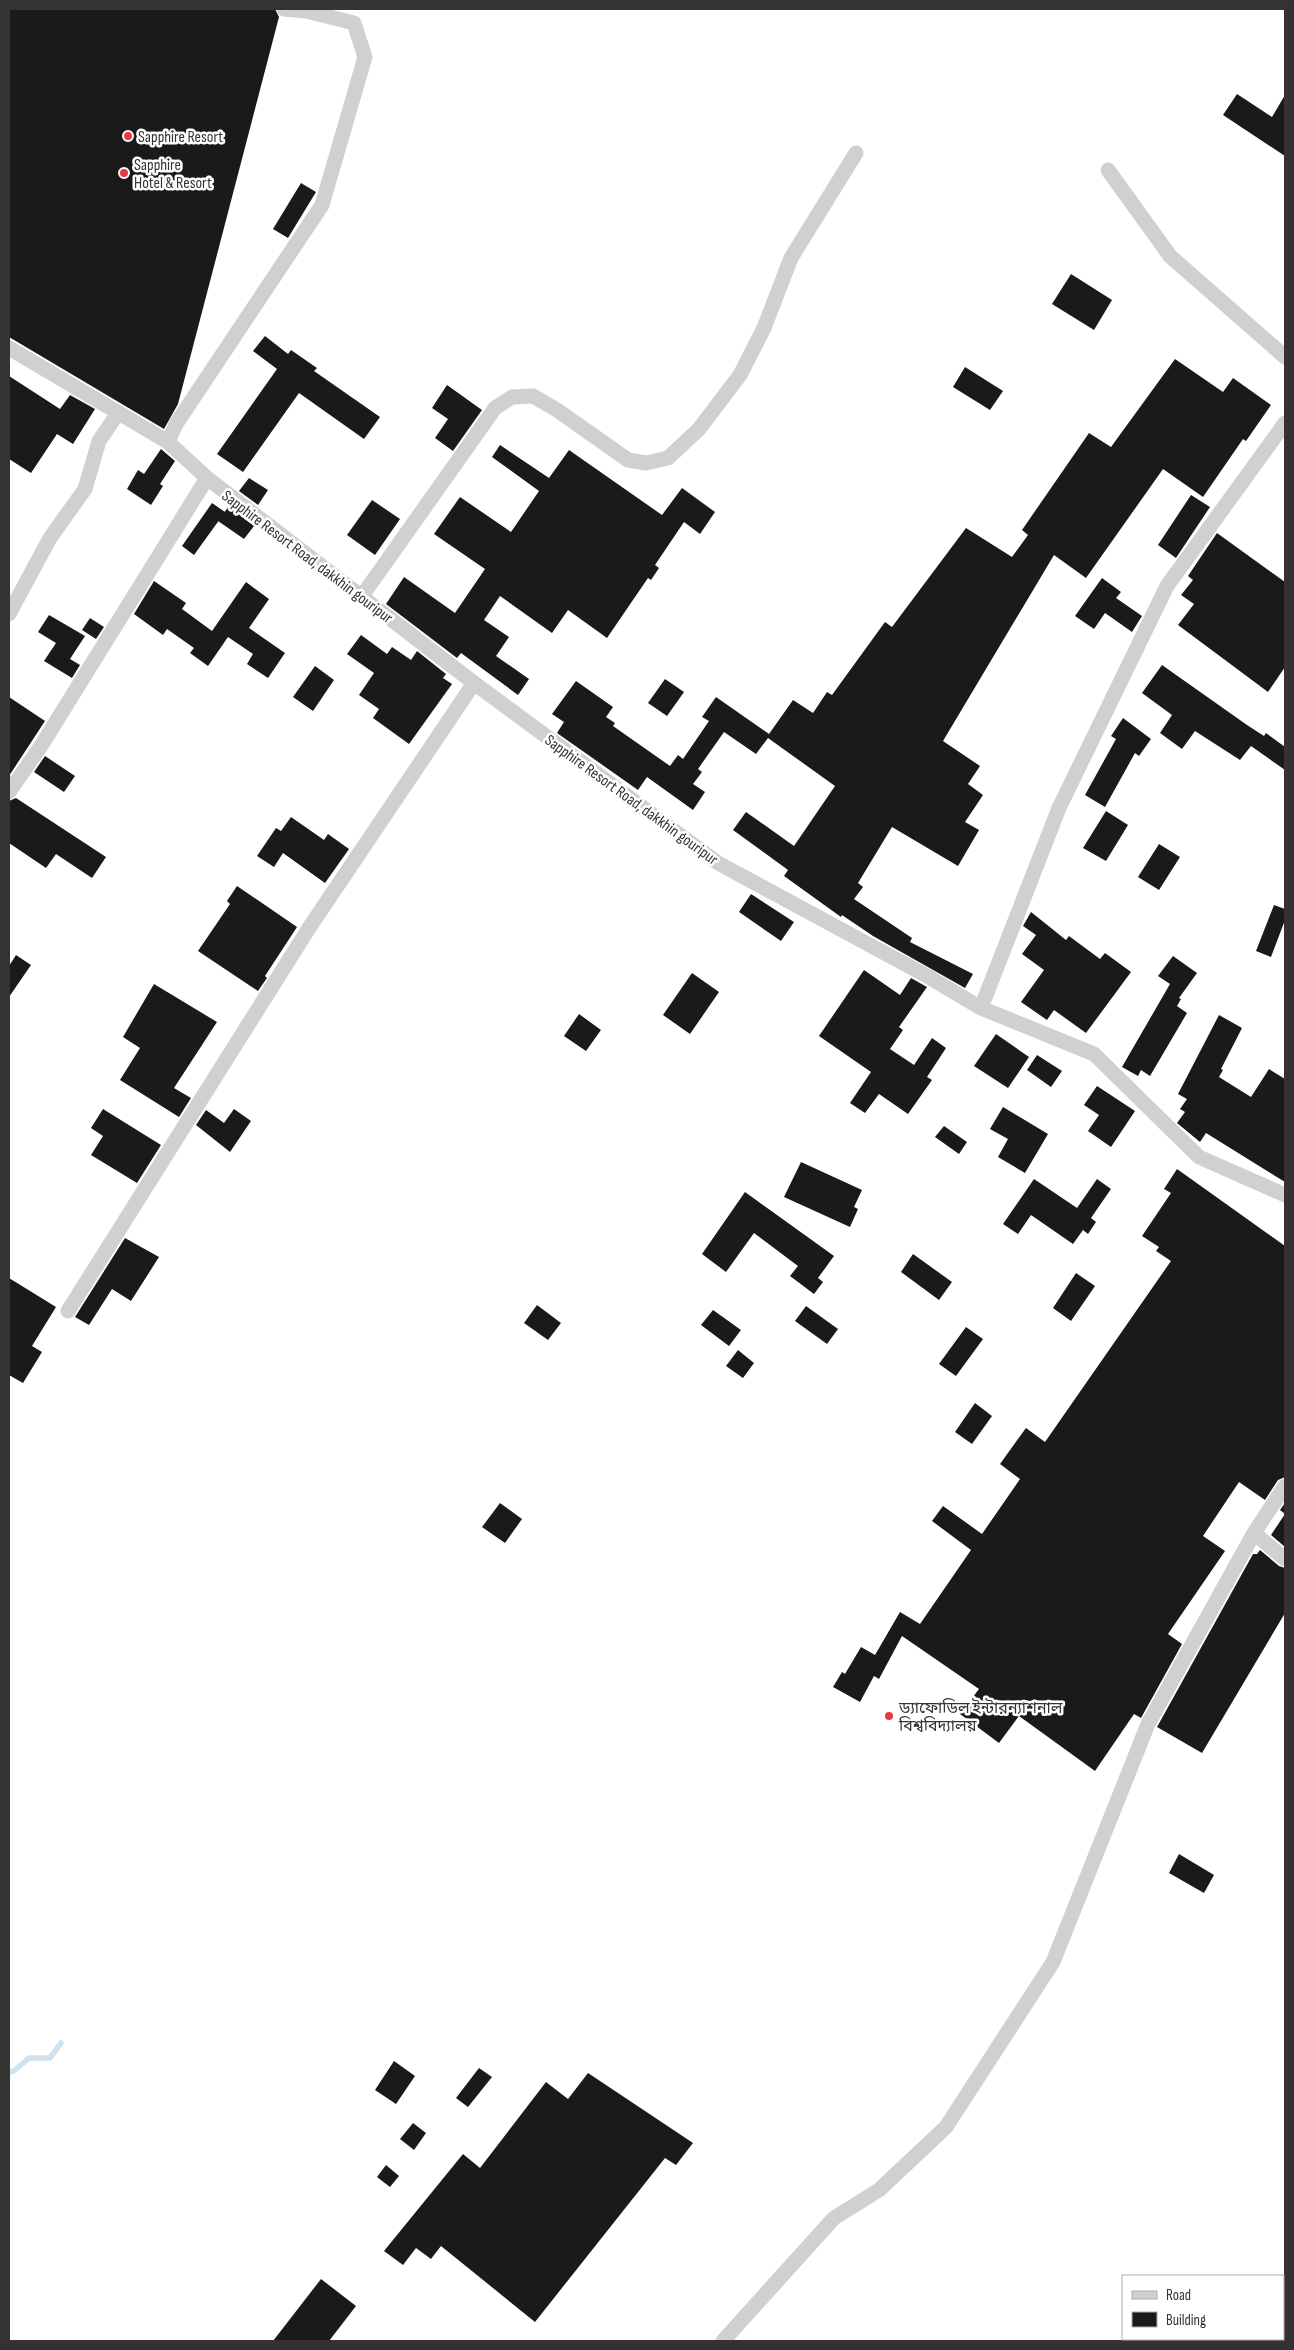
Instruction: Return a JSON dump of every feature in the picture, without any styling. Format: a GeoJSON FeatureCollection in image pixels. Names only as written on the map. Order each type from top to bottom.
{"type":"FeatureCollection","features":[{"type":"Feature","properties":{"kind":"street"},"geometry":{"type":"LineString","coordinates":[[168,442],[176,424],[322,205],[365,57],[354,23],[306,11],[284,9]]}},
{"type":"Feature","properties":{"kind":"street"},"geometry":{"type":"LineString","coordinates":[[362,596],[495,408],[512,397],[533,396],[557,410],[628,460],[646,463],[668,458],[699,429],[740,375],[764,328],[791,258],[856,153]]}},
{"type":"Feature","properties":{"kind":"street"},"geometry":{"type":"LineString","coordinates":[[1108,170],[1170,256],[1285,357]]}},
{"type":"Feature","properties":{"kind":"street","name":"Sapphire Resort Road, dakkhin gouripur"},"geometry":{"type":"LineString","coordinates":[[9,348],[168,442],[207,478],[474,683],[718,863],[927,976],[980,1008],[1094,1054],[1199,1157],[1285,1195]]}},
{"type":"Feature","properties":{"kind":"street"},"geometry":{"type":"LineString","coordinates":[[9,614],[50,538],[85,489],[99,441],[118,413]]}},
{"type":"Feature","properties":{"kind":"street"},"geometry":{"type":"LineString","coordinates":[[980,1008],[1059,808],[1167,586],[1285,423]]}},
{"type":"Feature","properties":{"kind":"street"},"geometry":{"type":"LineString","coordinates":[[9,792],[40,746],[207,478]]}},
{"type":"Feature","properties":{"kind":"street"},"geometry":{"type":"LineString","coordinates":[[68,1311],[309,928],[474,683]]}},
{"type":"Feature","properties":{"kind":"street"},"geometry":{"type":"LineString","coordinates":[[723,2341],[834,2218],[879,2190],[946,2127],[1053,1962],[1148,1724],[1254,1533],[1285,1486]]}},
{"type":"Feature","properties":{"kind":"street"},"geometry":{"type":"LineString","coordinates":[[1254,1533],[1285,1559]]}},
{"type":"Feature","properties":{"kind":"building","name":"Sapphire Hotel & Resort"},"geometry":{"type":"Polygon","coordinates":[[[9,9],[275,9],[279,17],[178,404],[164,429],[9,337],[9,9]]]}},
{"type":"Feature","properties":{"kind":"building"},"geometry":{"type":"Polygon","coordinates":[[[1237,94],[1272,117],[1285,95],[1285,156],[1223,115],[1237,94]]]}},
{"type":"Feature","properties":{"kind":"building"},"geometry":{"type":"Polygon","coordinates":[[[301,183],[316,192],[288,238],[273,229],[301,183]]]}},
{"type":"Feature","properties":{"kind":"building"},"geometry":{"type":"Polygon","coordinates":[[[1071,274],[1112,300],[1094,330],[1052,304],[1071,274]]]}},
{"type":"Feature","properties":{"kind":"building"},"geometry":{"type":"Polygon","coordinates":[[[265,336],[288,354],[291,350],[317,368],[314,371],[380,417],[364,439],[299,393],[243,472],[217,454],[277,369],[253,351],[265,336]]]}},
{"type":"Feature","properties":{"kind":"building"},"geometry":{"type":"Polygon","coordinates":[[[1175,359],[1223,392],[1233,378],[1271,405],[1246,441],[1243,439],[1203,497],[1163,469],[1086,578],[1054,555],[943,741],[980,766],[968,784],[983,795],[965,822],[979,830],[958,866],[892,827],[858,883],[863,887],[854,899],[912,938],[910,942],[973,974],[965,988],[873,936],[842,915],[841,917],[784,876],[788,870],[733,830],[746,812],[794,846],[835,786],[768,738],[756,754],[724,732],[698,769],[702,772],[693,784],[705,792],[693,810],[647,777],[638,790],[557,733],[564,722],[552,714],[576,681],[613,707],[606,717],[615,723],[613,726],[670,766],[678,755],[683,759],[709,721],[702,717],[716,697],[769,734],[793,700],[813,713],[827,692],[832,695],[885,622],[892,627],[966,528],[1012,557],[1028,535],[1022,530],[1089,433],[1111,447],[1175,359]]]}},
{"type":"Feature","properties":{"kind":"building"},"geometry":{"type":"Polygon","coordinates":[[[965,367],[1003,391],[990,410],[953,387],[965,367]]]}},
{"type":"Feature","properties":{"kind":"building"},"geometry":{"type":"Polygon","coordinates":[[[9,376],[60,409],[70,395],[95,409],[73,444],[57,434],[31,473],[9,459],[9,376]]]}},
{"type":"Feature","properties":{"kind":"building"},"geometry":{"type":"Polygon","coordinates":[[[447,385],[482,410],[453,451],[435,438],[448,419],[432,408],[447,385]]]}},
{"type":"Feature","properties":{"kind":"building"},"geometry":{"type":"Polygon","coordinates":[[[500,445],[549,478],[569,450],[662,515],[682,488],[715,512],[700,534],[684,522],[655,565],[659,568],[651,580],[648,578],[607,638],[568,610],[552,633],[500,596],[484,620],[509,637],[496,656],[529,679],[518,695],[461,653],[457,658],[386,604],[404,577],[455,613],[485,569],[434,534],[460,497],[511,532],[539,491],[492,457],[500,445]]]}},
{"type":"Feature","properties":{"kind":"building"},"geometry":{"type":"Polygon","coordinates":[[[161,449],[175,461],[160,484],[163,486],[151,505],[127,489],[138,470],[144,474],[161,449]]]}},
{"type":"Feature","properties":{"kind":"building"},"geometry":{"type":"Polygon","coordinates":[[[249,478],[268,490],[258,505],[239,491],[249,478]]]}},
{"type":"Feature","properties":{"kind":"building"},"geometry":{"type":"Polygon","coordinates":[[[1191,495],[1210,507],[1176,558],[1158,545],[1191,495]]]}},
{"type":"Feature","properties":{"kind":"building"},"geometry":{"type":"Polygon","coordinates":[[[372,500],[400,519],[375,555],[347,535],[372,500]]]}},
{"type":"Feature","properties":{"kind":"building"},"geometry":{"type":"Polygon","coordinates":[[[212,503],[225,512],[194,555],[182,546],[212,503]]]}},
{"type":"Feature","properties":{"kind":"building"},"geometry":{"type":"Polygon","coordinates":[[[229,506],[254,526],[244,539],[218,521],[229,506]]]}},
{"type":"Feature","properties":{"kind":"building"},"geometry":{"type":"Polygon","coordinates":[[[1217,533],[1285,582],[1285,667],[1268,692],[1178,625],[1194,604],[1181,595],[1193,580],[1188,576],[1217,533]]]}},
{"type":"Feature","properties":{"kind":"building"},"geometry":{"type":"Polygon","coordinates":[[[1102,578],[1121,592],[1116,598],[1142,616],[1132,632],[1105,613],[1094,629],[1075,616],[1102,578]]]}},
{"type":"Feature","properties":{"kind":"building"},"geometry":{"type":"Polygon","coordinates":[[[154,581],[186,603],[182,609],[212,631],[246,582],[269,599],[249,628],[285,653],[268,678],[247,664],[253,654],[228,637],[208,666],[190,653],[194,648],[167,629],[163,635],[134,614],[154,581]]]}},
{"type":"Feature","properties":{"kind":"building"},"geometry":{"type":"Polygon","coordinates":[[[49,615],[85,636],[70,659],[80,665],[72,678],[44,661],[56,643],[38,632],[49,615]]]}},
{"type":"Feature","properties":{"kind":"building"},"geometry":{"type":"Polygon","coordinates":[[[90,618],[104,627],[96,639],[82,630],[90,618]]]}},
{"type":"Feature","properties":{"kind":"building"},"geometry":{"type":"Polygon","coordinates":[[[361,635],[387,654],[392,647],[411,660],[417,651],[446,674],[443,678],[452,684],[409,744],[373,718],[379,709],[359,695],[374,673],[347,654],[361,635]]]}},
{"type":"Feature","properties":{"kind":"building"},"geometry":{"type":"Polygon","coordinates":[[[1162,665],[1247,725],[1264,736],[1266,733],[1285,747],[1285,770],[1251,746],[1240,760],[1195,731],[1182,749],[1160,733],[1172,715],[1142,693],[1162,665]]]}},
{"type":"Feature","properties":{"kind":"building"},"geometry":{"type":"Polygon","coordinates":[[[315,666],[334,680],[313,711],[293,697],[315,666]]]}},
{"type":"Feature","properties":{"kind":"building"},"geometry":{"type":"Polygon","coordinates":[[[665,679],[684,692],[667,716],[648,703],[665,679]]]}},
{"type":"Feature","properties":{"kind":"building"},"geometry":{"type":"Polygon","coordinates":[[[9,697],[45,721],[9,776],[9,697]]]}},
{"type":"Feature","properties":{"kind":"building"},"geometry":{"type":"Polygon","coordinates":[[[1123,718],[1151,739],[1139,756],[1135,753],[1105,807],[1085,795],[1116,739],[1111,736],[1123,718]]]}},
{"type":"Feature","properties":{"kind":"building"},"geometry":{"type":"Polygon","coordinates":[[[45,756],[75,776],[64,792],[34,772],[45,756]]]}},
{"type":"Feature","properties":{"kind":"building"},"geometry":{"type":"Polygon","coordinates":[[[16,798],[106,857],[92,878],[56,854],[46,868],[9,843],[9,801],[16,798]]]}},
{"type":"Feature","properties":{"kind":"building"},"geometry":{"type":"Polygon","coordinates":[[[1106,811],[1128,825],[1106,861],[1083,848],[1106,811]]]}},
{"type":"Feature","properties":{"kind":"building"},"geometry":{"type":"Polygon","coordinates":[[[291,817],[324,840],[328,834],[349,849],[325,883],[283,853],[274,867],[257,856],[276,828],[281,831],[291,817]]]}},
{"type":"Feature","properties":{"kind":"building"},"geometry":{"type":"Polygon","coordinates":[[[1159,844],[1180,857],[1159,890],[1138,877],[1159,844]]]}},
{"type":"Feature","properties":{"kind":"building"},"geometry":{"type":"Polygon","coordinates":[[[237,886],[297,927],[265,976],[267,978],[258,991],[198,951],[230,904],[227,901],[237,886]]]}},
{"type":"Feature","properties":{"kind":"building"},"geometry":{"type":"Polygon","coordinates":[[[751,894],[794,922],[781,941],[739,912],[751,894]]]}},
{"type":"Feature","properties":{"kind":"building"},"geometry":{"type":"Polygon","coordinates":[[[1274,905],[1285,909],[1285,920],[1271,957],[1256,951],[1274,905]]]}},
{"type":"Feature","properties":{"kind":"building"},"geometry":{"type":"Polygon","coordinates":[[[1031,912],[1066,940],[1069,936],[1100,959],[1105,953],[1131,972],[1086,1033],[1054,1010],[1047,1020],[1021,1002],[1044,970],[1022,954],[1036,935],[1023,926],[1031,912]]]}},
{"type":"Feature","properties":{"kind":"building"},"geometry":{"type":"Polygon","coordinates":[[[16,955],[31,965],[9,997],[9,966],[16,955]]]}},
{"type":"Feature","properties":{"kind":"building"},"geometry":{"type":"Polygon","coordinates":[[[1173,956],[1197,973],[1179,998],[1181,999],[1177,1006],[1187,1013],[1150,1076],[1141,1070],[1138,1076],[1122,1067],[1170,984],[1158,976],[1173,956]]]}},
{"type":"Feature","properties":{"kind":"building"},"geometry":{"type":"Polygon","coordinates":[[[864,970],[900,995],[911,978],[927,987],[899,1027],[903,1030],[890,1049],[914,1065],[932,1038],[946,1048],[927,1077],[932,1080],[908,1114],[879,1094],[865,1113],[850,1103],[871,1072],[819,1036],[864,970]]]}},
{"type":"Feature","properties":{"kind":"building"},"geometry":{"type":"Polygon","coordinates":[[[692,973],[719,992],[690,1034],[663,1015],[692,973]]]}},
{"type":"Feature","properties":{"kind":"building"},"geometry":{"type":"Polygon","coordinates":[[[154,984],[217,1022],[174,1088],[191,1098],[179,1117],[120,1080],[140,1048],[123,1037],[154,984]]]}},
{"type":"Feature","properties":{"kind":"building"},"geometry":{"type":"Polygon","coordinates":[[[579,1014],[601,1030],[586,1051],[564,1036],[579,1014]]]}},
{"type":"Feature","properties":{"kind":"building"},"geometry":{"type":"Polygon","coordinates":[[[1219,1015],[1242,1028],[1221,1069],[1223,1070],[1219,1077],[1251,1097],[1269,1069],[1285,1079],[1285,1182],[1206,1133],[1200,1142],[1177,1123],[1185,1112],[1180,1109],[1187,1099],[1178,1094],[1219,1015]]]}},
{"type":"Feature","properties":{"kind":"building"},"geometry":{"type":"Polygon","coordinates":[[[996,1034],[1029,1057],[1008,1088],[974,1066],[996,1034]]]}},
{"type":"Feature","properties":{"kind":"building"},"geometry":{"type":"Polygon","coordinates":[[[1037,1055],[1062,1071],[1051,1087],[1027,1070],[1037,1055]]]}},
{"type":"Feature","properties":{"kind":"building"},"geometry":{"type":"Polygon","coordinates":[[[1097,1086],[1135,1111],[1111,1147],[1088,1131],[1099,1115],[1084,1105],[1097,1086]]]}},
{"type":"Feature","properties":{"kind":"building"},"geometry":{"type":"Polygon","coordinates":[[[1003,1107],[1048,1134],[1025,1173],[998,1157],[1008,1139],[990,1129],[1003,1107]]]}},
{"type":"Feature","properties":{"kind":"building"},"geometry":{"type":"Polygon","coordinates":[[[103,1109],[161,1145],[137,1183],[91,1155],[103,1136],[91,1128],[103,1109]]]}},
{"type":"Feature","properties":{"kind":"building"},"geometry":{"type":"Polygon","coordinates":[[[234,1109],[251,1121],[230,1152],[196,1125],[206,1110],[224,1123],[234,1109]]]}},
{"type":"Feature","properties":{"kind":"building"},"geometry":{"type":"Polygon","coordinates":[[[944,1126],[967,1142],[959,1154],[935,1137],[944,1126]]]}},
{"type":"Feature","properties":{"kind":"building"},"geometry":{"type":"Polygon","coordinates":[[[801,1162],[862,1190],[854,1207],[858,1209],[850,1227],[784,1197],[801,1162]]]}},
{"type":"Feature","properties":{"kind":"building"},"geometry":{"type":"Polygon","coordinates":[[[1177,1169],[1285,1246],[1285,1477],[1278,1480],[1265,1500],[1239,1482],[1203,1536],[1225,1551],[1168,1634],[1182,1644],[1141,1718],[1134,1714],[1095,1771],[1019,1716],[999,1743],[960,1714],[979,1689],[902,1636],[879,1679],[874,1676],[860,1702],[833,1687],[842,1672],[845,1674],[861,1647],[875,1655],[900,1612],[920,1624],[971,1550],[932,1521],[943,1506],[982,1534],[1020,1479],[1000,1464],[1026,1428],[1045,1442],[1171,1261],[1156,1251],[1159,1247],[1142,1236],[1171,1193],[1164,1189],[1177,1169]]]}},
{"type":"Feature","properties":{"kind":"building"},"geometry":{"type":"Polygon","coordinates":[[[1034,1179],[1077,1208],[1097,1179],[1111,1189],[1091,1218],[1096,1222],[1088,1234],[1083,1230],[1073,1244],[1031,1215],[1018,1234],[1003,1224],[1034,1179]]]}},
{"type":"Feature","properties":{"kind":"building"},"geometry":{"type":"Polygon","coordinates":[[[745,1192],[834,1256],[818,1278],[823,1282],[814,1294],[790,1276],[798,1266],[754,1233],[726,1272],[702,1254],[745,1192]]]}},
{"type":"Feature","properties":{"kind":"building"},"geometry":{"type":"Polygon","coordinates":[[[125,1238],[159,1257],[131,1301],[112,1289],[89,1325],[75,1317],[125,1238]]]}},
{"type":"Feature","properties":{"kind":"building"},"geometry":{"type":"Polygon","coordinates":[[[913,1254],[952,1282],[939,1300],[901,1272],[913,1254]]]}},
{"type":"Feature","properties":{"kind":"building"},"geometry":{"type":"Polygon","coordinates":[[[1076,1273],[1095,1286],[1071,1321],[1053,1308],[1076,1273]]]}},
{"type":"Feature","properties":{"kind":"building"},"geometry":{"type":"Polygon","coordinates":[[[9,1278],[56,1307],[32,1346],[42,1352],[23,1383],[9,1375],[9,1278]]]}},
{"type":"Feature","properties":{"kind":"building"},"geometry":{"type":"Polygon","coordinates":[[[537,1305],[561,1323],[548,1340],[524,1323],[537,1305]]]}},
{"type":"Feature","properties":{"kind":"building"},"geometry":{"type":"Polygon","coordinates":[[[806,1306],[838,1329],[827,1344],[795,1321],[806,1306]]]}},
{"type":"Feature","properties":{"kind":"building"},"geometry":{"type":"Polygon","coordinates":[[[713,1310],[741,1330],[729,1346],[701,1325],[713,1310]]]}},
{"type":"Feature","properties":{"kind":"building"},"geometry":{"type":"Polygon","coordinates":[[[966,1327],[983,1339],[956,1376],[939,1364],[966,1327]]]}},
{"type":"Feature","properties":{"kind":"building"},"geometry":{"type":"Polygon","coordinates":[[[738,1350],[754,1363],[743,1378],[726,1366],[738,1350]]]}},
{"type":"Feature","properties":{"kind":"building"},"geometry":{"type":"Polygon","coordinates":[[[975,1403],[992,1416],[972,1444],[955,1432],[975,1403]]]}},
{"type":"Feature","properties":{"kind":"building"},"geometry":{"type":"Polygon","coordinates":[[[500,1503],[522,1519],[505,1543],[482,1527],[500,1503]]]}},
{"type":"Feature","properties":{"kind":"building"},"geometry":{"type":"Polygon","coordinates":[[[1285,1503],[1285,1514],[1280,1510],[1285,1503]]]}},
{"type":"Feature","properties":{"kind":"building"},"geometry":{"type":"Polygon","coordinates":[[[1285,1514],[1285,1547],[1271,1535],[1285,1514]]]}},
{"type":"Feature","properties":{"kind":"building"},"geometry":{"type":"Polygon","coordinates":[[[1260,1550],[1279,1566],[1285,1568],[1285,1613],[1202,1753],[1157,1727],[1253,1554],[1257,1554],[1260,1550]]]}},
{"type":"Feature","properties":{"kind":"building"},"geometry":{"type":"Polygon","coordinates":[[[1179,1854],[1214,1875],[1204,1893],[1169,1873],[1179,1854]]]}},
{"type":"Feature","properties":{"kind":"building"},"geometry":{"type":"Polygon","coordinates":[[[394,2061],[415,2076],[396,2104],[375,2090],[394,2061]]]}},
{"type":"Feature","properties":{"kind":"building"},"geometry":{"type":"Polygon","coordinates":[[[479,2068],[492,2077],[468,2107],[456,2098],[479,2068]]]}},
{"type":"Feature","properties":{"kind":"building"},"geometry":{"type":"Polygon","coordinates":[[[588,2073],[693,2143],[676,2165],[665,2158],[535,2322],[441,2246],[431,2259],[416,2248],[403,2265],[384,2251],[463,2154],[480,2168],[546,2082],[568,2099],[588,2073]]]}},
{"type":"Feature","properties":{"kind":"building"},"geometry":{"type":"Polygon","coordinates":[[[413,2123],[426,2133],[414,2150],[400,2139],[413,2123]]]}},
{"type":"Feature","properties":{"kind":"building"},"geometry":{"type":"Polygon","coordinates":[[[386,2165],[399,2176],[390,2187],[377,2177],[386,2165]]]}},
{"type":"Feature","properties":{"kind":"building"},"geometry":{"type":"Polygon","coordinates":[[[321,2279],[356,2306],[329,2341],[273,2341],[321,2279]]]}},
{"type":"Feature","properties":{"kind":"waterway"},"geometry":{"type":"LineString","coordinates":[[9,2072],[14,2071],[29,2058],[50,2058],[61,2043]]}},
{"type":"Feature","properties":{"kind":"place","name":"Sapphire Resort"},"geometry":{"type":"Point","coordinates":[128,136]}},
{"type":"Feature","properties":{"kind":"place","name":"Sapphire Hotel & Resort"},"geometry":{"type":"Point","coordinates":[124,173]}},
{"type":"Feature","properties":{"kind":"place","name":"ড্যাফোডিল ইন্টারন্যাশনাল বিশ্ববিদ্যালয়"},"geometry":{"type":"Point","coordinates":[889,1716]}}]}
